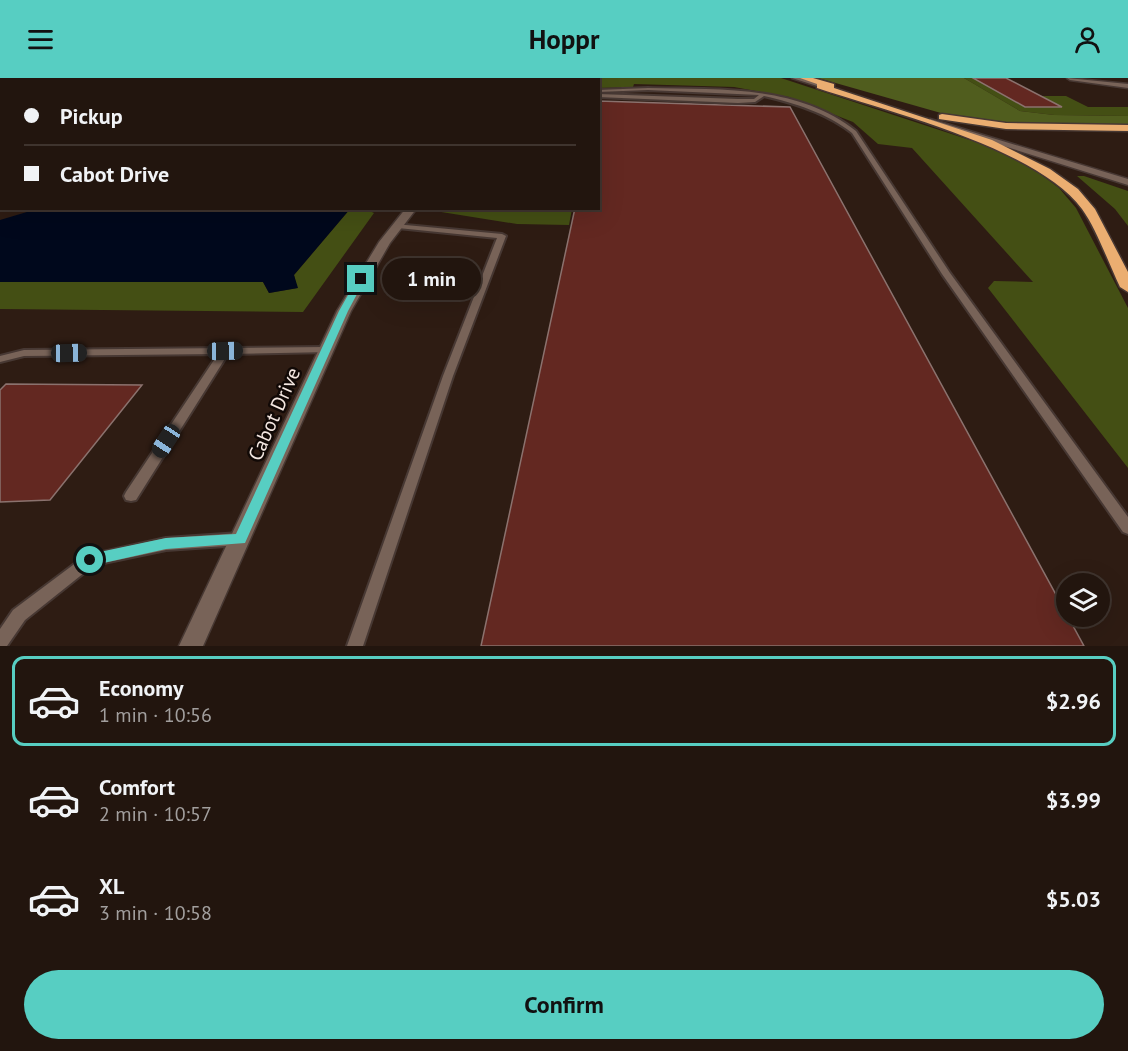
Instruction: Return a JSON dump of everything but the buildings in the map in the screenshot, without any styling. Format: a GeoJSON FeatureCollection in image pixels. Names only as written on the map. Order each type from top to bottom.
{"type":"FeatureCollection","features":[{"type":"Feature","properties":{"kind":"highway"},"geometry":{"type":"LineString","coordinates":[[804,78],[929,114],[967,122],[1027,127],[1128,128]]}},
{"type":"Feature","properties":{"kind":"highway"},"geometry":{"type":"LineString","coordinates":[[820,86],[988,142],[1046,171],[1074,192],[1089,208],[1128,287]]}},
{"type":"Feature","properties":{"kind":"street"},"geometry":{"type":"LineString","coordinates":[[795,78],[1128,182]]}},
{"type":"Feature","properties":{"kind":"street"},"geometry":{"type":"LineString","coordinates":[[1070,78],[1128,86]]}},
{"type":"Feature","properties":{"kind":"street","name":"Cabot Drive"},"geometry":{"type":"LineString","coordinates":[[191,646],[326,350],[361,279],[410,210]]}},
{"type":"Feature","properties":{"kind":"lane"},"geometry":{"type":"LineString","coordinates":[[600,93],[648,89],[764,94],[844,123],[854,132],[945,274],[1128,528]]}},
{"type":"Feature","properties":{"kind":"lane"},"geometry":{"type":"LineString","coordinates":[[355,646],[448,376],[502,236],[398,226]]}},
{"type":"Feature","properties":{"kind":"lane"},"geometry":{"type":"LineString","coordinates":[[0,359],[24,353],[326,350]]}},
{"type":"Feature","properties":{"kind":"lane"},"geometry":{"type":"LineString","coordinates":[[131,496],[225,351]]}},
{"type":"Feature","properties":{"kind":"lane"},"geometry":{"type":"LineString","coordinates":[[0,643],[19,615],[90,560],[166,544],[240,539]]}},
{"type":"Feature","properties":{"kind":"green space"},"geometry":{"type":"Polygon","coordinates":[[[600,78],[781,78],[982,144],[1023,161],[1059,188],[1076,208],[1128,308],[1128,468],[988,288],[994,281],[1033,282],[912,148],[878,144],[853,122],[789,97],[734,87],[634,84],[633,87],[600,88],[600,78]]]}},
{"type":"Feature","properties":{"kind":"green space"},"geometry":{"type":"Polygon","coordinates":[[[818,78],[964,78],[1020,111],[1054,115],[1128,116],[1128,126],[1000,123],[955,117],[818,78]]]}},
{"type":"Feature","properties":{"kind":"green space"},"geometry":{"type":"Polygon","coordinates":[[[964,78],[973,78],[1025,107],[1060,107],[1040,96],[1066,96],[1088,107],[1128,107],[1128,116],[1054,115],[1020,111],[964,78]]]}},
{"type":"Feature","properties":{"kind":"green space"},"geometry":{"type":"Polygon","coordinates":[[[1077,176],[1084,176],[1128,191],[1128,226],[1115,209],[1077,176]]]}},
{"type":"Feature","properties":{"kind":"green space"},"geometry":{"type":"Polygon","coordinates":[[[349,210],[367,210],[374,213],[303,312],[0,309],[0,282],[263,282],[269,293],[297,288],[294,275],[349,210]]]}},
{"type":"Feature","properties":{"kind":"green space"},"geometry":{"type":"Polygon","coordinates":[[[572,210],[569,225],[517,224],[435,211],[572,210]]]}},
{"type":"Feature","properties":{"kind":"water"},"geometry":{"type":"Polygon","coordinates":[[[34,210],[349,210],[294,275],[298,288],[269,293],[263,282],[0,282],[0,220],[34,210]]]}},
{"type":"Feature","properties":{"kind":"route"},"geometry":{"type":"LineString","coordinates":[[90,560],[166,544],[240,539],[344,311],[361,279]]}}]}
